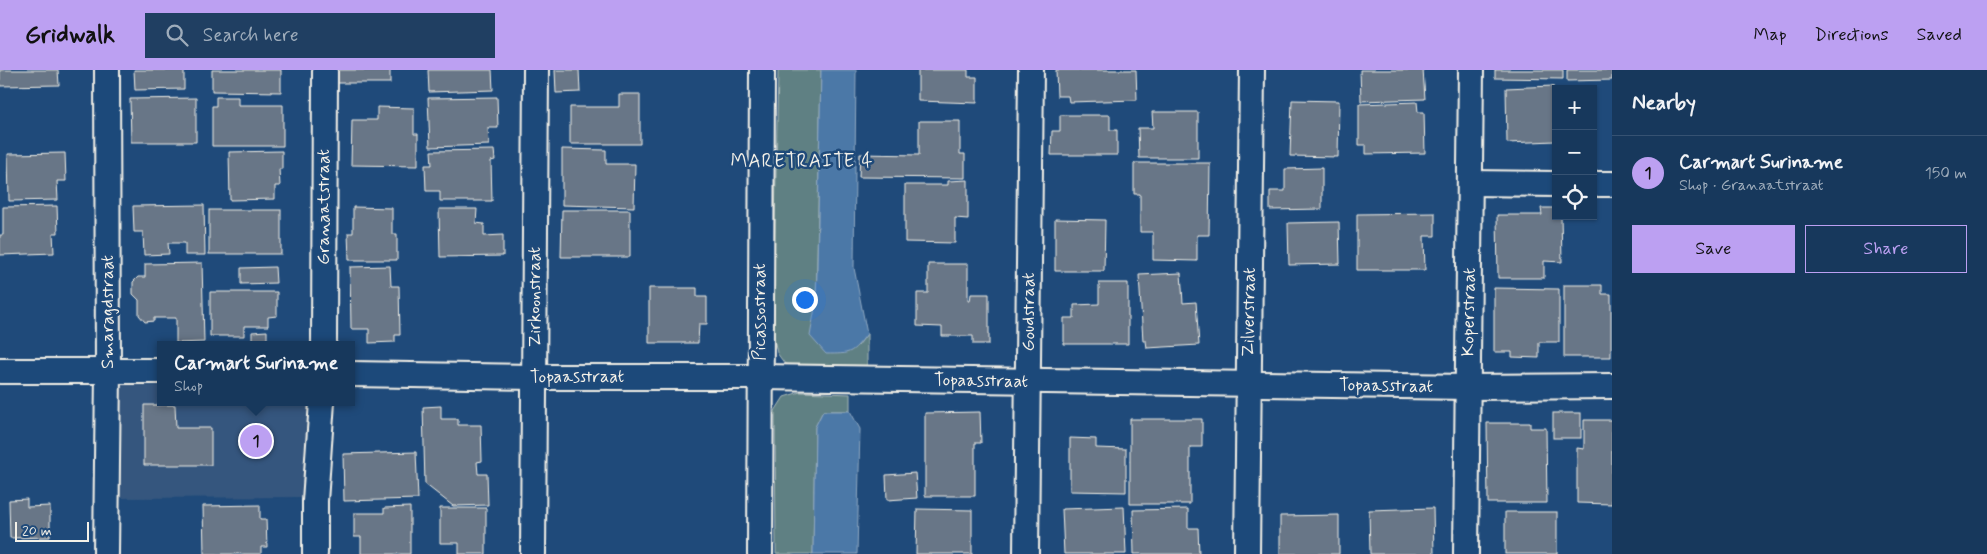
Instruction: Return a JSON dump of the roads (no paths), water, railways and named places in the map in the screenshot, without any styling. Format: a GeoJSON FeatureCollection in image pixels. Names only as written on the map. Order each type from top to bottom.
{"type":"FeatureCollection","features":[{"type":"Feature","properties":{"kind":"street","name":"Smaragdstraat"},"geometry":{"type":"LineString","coordinates":[[106,554],[108,370],[107,70]]}},
{"type":"Feature","properties":{"kind":"street","name":"Granaatstraat"},"geometry":{"type":"LineString","coordinates":[[324,341],[325,70]]}},
{"type":"Feature","properties":{"kind":"street","name":"Zirkoonstraat"},"geometry":{"type":"LineString","coordinates":[[533,554],[536,70]]}},
{"type":"Feature","properties":{"kind":"street","name":"Picassostraat"},"geometry":{"type":"LineString","coordinates":[[760,554],[762,70]]}},
{"type":"Feature","properties":{"kind":"street","name":"Goudstraat"},"geometry":{"type":"LineString","coordinates":[[1026,554],[1031,70]]}},
{"type":"Feature","properties":{"kind":"street","name":"Zilverstraat"},"geometry":{"type":"LineString","coordinates":[[1247,554],[1252,70]]}},
{"type":"Feature","properties":{"kind":"street","name":"Koperstraat"},"geometry":{"type":"LineString","coordinates":[[1466,554],[1470,70]]}},
{"type":"Feature","properties":{"kind":"street"},"geometry":{"type":"LineString","coordinates":[[1470,183],[1552,184]]}},
{"type":"Feature","properties":{"kind":"street"},"geometry":{"type":"LineString","coordinates":[[1597,184],[1612,184]]}},
{"type":"Feature","properties":{"kind":"street"},"geometry":{"type":"LineString","coordinates":[[0,371],[157,371]]}},
{"type":"Feature","properties":{"kind":"street","name":"Topaasstraat"},"geometry":{"type":"LineString","coordinates":[[355,374],[534,377],[760,377],[1468,387],[1612,386]]}},
{"type":"Feature","properties":{"kind":"street"},"geometry":{"type":"LineString","coordinates":[[316,554],[316,501],[322,406]]}},
{"type":"Feature","properties":{"kind":"place","name":"Carmart Suriname"},"geometry":{"type":"Point","coordinates":[256,441]}},
{"type":"Feature","properties":{"kind":"district","name":"MARETRAITE 4"},"geometry":{"type":"Point","coordinates":[802,161]}}]}
